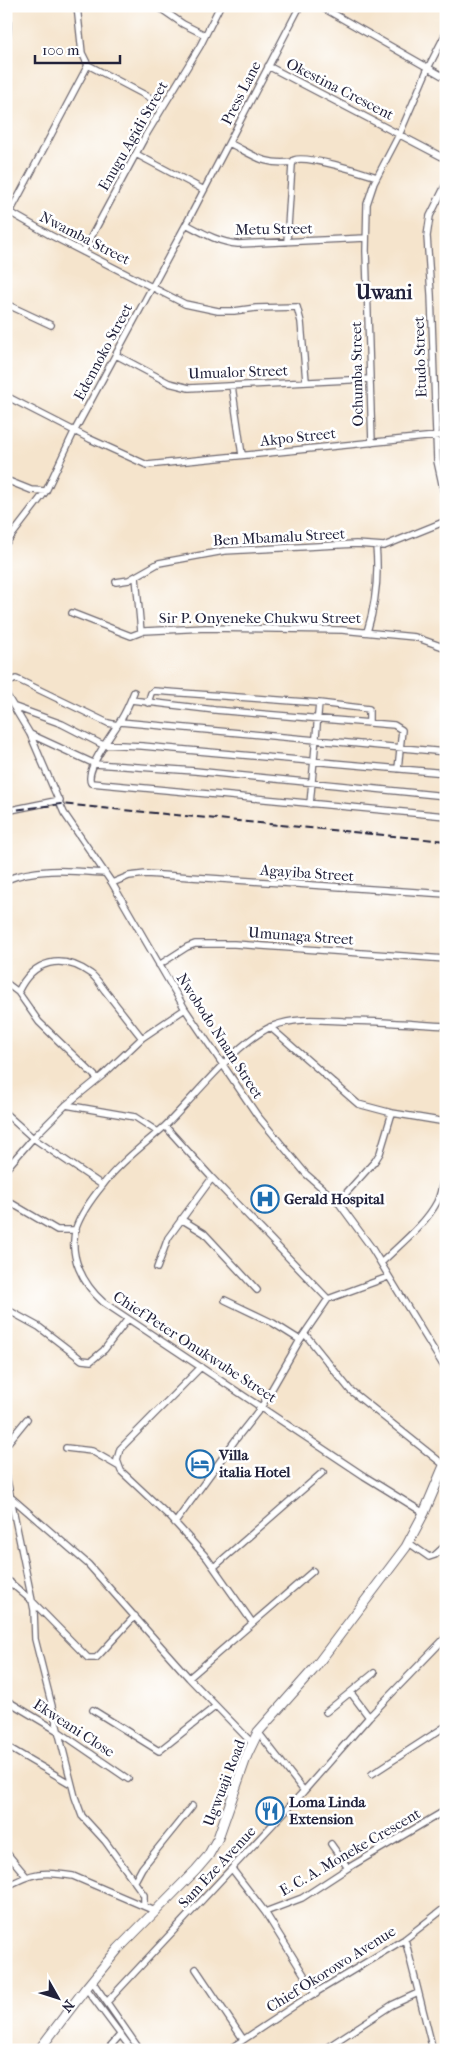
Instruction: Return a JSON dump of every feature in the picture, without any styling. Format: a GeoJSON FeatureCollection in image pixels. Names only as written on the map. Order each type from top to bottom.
{"type":"FeatureCollection","features":[{"type":"Feature","properties":{"kind":"main road","name":"Ugwuaji Road"},"geometry":{"type":"LineString","coordinates":[[39,2050],[118,1949],[196,1870],[213,1847],[252,1743],[258,1732],[313,1670],[409,1542],[424,1513],[445,1463]]}},
{"type":"Feature","properties":{"kind":"street"},"geometry":{"type":"LineString","coordinates":[[6,48],[7,6]]}},
{"type":"Feature","properties":{"kind":"street"},"geometry":{"type":"LineString","coordinates":[[77,6],[82,53],[88,66],[164,104]]}},
{"type":"Feature","properties":{"kind":"street"},"geometry":{"type":"LineString","coordinates":[[157,6],[183,24],[205,35]]}},
{"type":"Feature","properties":{"kind":"street","name":"Enugu Agidi Street"},"geometry":{"type":"LineString","coordinates":[[83,252],[220,6]]}},
{"type":"Feature","properties":{"kind":"street","name":"Press Lane"},"geometry":{"type":"LineString","coordinates":[[152,286],[300,6]]}},
{"type":"Feature","properties":{"kind":"street"},"geometry":{"type":"LineString","coordinates":[[320,6],[446,78]]}},
{"type":"Feature","properties":{"kind":"street"},"geometry":{"type":"LineString","coordinates":[[331,13],[333,6]]}},
{"type":"Feature","properties":{"kind":"street","name":"Ochumba Street"},"geometry":{"type":"LineString","coordinates":[[372,442],[366,238],[367,204],[377,177],[400,133],[428,68],[446,33]]}},
{"type":"Feature","properties":{"kind":"street"},"geometry":{"type":"LineString","coordinates":[[6,220],[8,211],[88,66]]}},
{"type":"Feature","properties":{"kind":"street","name":"Okestina Crescent"},"geometry":{"type":"LineString","coordinates":[[268,66],[400,133],[446,159]]}},
{"type":"Feature","properties":{"kind":"street"},"geometry":{"type":"LineString","coordinates":[[229,143],[258,159],[274,164],[293,162],[298,159],[346,168],[377,177]]}},
{"type":"Feature","properties":{"kind":"street"},"geometry":{"type":"LineString","coordinates":[[136,154],[204,190]]}},
{"type":"Feature","properties":{"kind":"street"},"geometry":{"type":"LineString","coordinates":[[287,242],[293,162]]}},
{"type":"Feature","properties":{"kind":"street","name":"Etudo Street"},"geometry":{"type":"LineString","coordinates":[[446,184],[430,216],[427,236],[436,437],[439,475],[446,502]]}},
{"type":"Feature","properties":{"kind":"street","name":"Nwamba Street"},"geometry":{"type":"LineString","coordinates":[[8,211],[185,304],[218,311],[234,312],[256,308],[297,307],[302,322],[306,381]]}},
{"type":"Feature","properties":{"kind":"street","name":"Metu Street"},"geometry":{"type":"LineString","coordinates":[[186,224],[223,242],[238,244],[366,238]]}},
{"type":"Feature","properties":{"kind":"street","name":"Edennoko Street"},"geometry":{"type":"LineString","coordinates":[[6,543],[46,490],[75,430],[152,286]]}},
{"type":"Feature","properties":{"kind":"street"},"geometry":{"type":"LineString","coordinates":[[6,304],[50,325]]}},
{"type":"Feature","properties":{"kind":"street","name":"Umualor Street"},"geometry":{"type":"LineString","coordinates":[[116,354],[177,386],[189,388],[369,378]]}},
{"type":"Feature","properties":{"kind":"street","name":"Akpo Street"},"geometry":{"type":"LineString","coordinates":[[232,386],[242,455]]}},
{"type":"Feature","properties":{"kind":"street","name":"Akpo Street"},"geometry":{"type":"LineString","coordinates":[[6,396],[148,465],[446,436]]}},
{"type":"Feature","properties":{"kind":"street"},"geometry":{"type":"LineString","coordinates":[[6,480],[31,490],[46,490]]}},
{"type":"Feature","properties":{"kind":"street","name":"Ben Mbamalu Street"},"geometry":{"type":"LineString","coordinates":[[116,582],[136,577],[158,563],[224,551],[356,544],[384,546],[446,521]]}},
{"type":"Feature","properties":{"kind":"street","name":"Sir P. Onyeneke Chukwu Street"},"geometry":{"type":"LineString","coordinates":[[72,613],[131,636],[141,632],[206,628],[367,632],[374,609],[376,591],[378,566],[376,546]]}},
{"type":"Feature","properties":{"kind":"street"},"geometry":{"type":"LineString","coordinates":[[136,577],[141,632]]}},
{"type":"Feature","properties":{"kind":"street"},"geometry":{"type":"LineString","coordinates":[[367,632],[415,637],[444,647],[446,634]]}},
{"type":"Feature","properties":{"kind":"street"},"geometry":{"type":"LineString","coordinates":[[6,683],[16,679],[21,681],[108,724],[119,723],[446,752]]}},
{"type":"Feature","properties":{"kind":"street"},"geometry":{"type":"LineString","coordinates":[[148,703],[154,690],[319,703],[369,709],[369,722]]}},
{"type":"Feature","properties":{"kind":"street"},"geometry":{"type":"LineString","coordinates":[[134,692],[119,723],[104,744],[90,778],[91,783],[446,816]]}},
{"type":"Feature","properties":{"kind":"street","name":"Nwobodo Nnam Street"},"geometry":{"type":"LineString","coordinates":[[6,694],[30,734],[64,813],[112,883],[185,1009],[222,1066],[257,1115],[306,1174],[338,1202],[381,1263],[446,1370]]}},
{"type":"Feature","properties":{"kind":"street"},"geometry":{"type":"LineString","coordinates":[[131,700],[369,722],[400,728],[402,730],[398,770]]}},
{"type":"Feature","properties":{"kind":"street"},"geometry":{"type":"LineString","coordinates":[[310,804],[319,703]]}},
{"type":"Feature","properties":{"kind":"street"},"geometry":{"type":"LineString","coordinates":[[15,707],[62,724],[104,744],[446,773]]}},
{"type":"Feature","properties":{"kind":"street"},"geometry":{"type":"LineString","coordinates":[[30,734],[95,764],[311,782],[446,796]]}},
{"type":"Feature","properties":{"kind":"street"},"geometry":{"type":"LineString","coordinates":[[6,811],[60,800]]}},
{"type":"Feature","properties":{"kind":"street"},"geometry":{"type":"LineString","coordinates":[[6,880],[22,875],[50,871],[104,873]]}},
{"type":"Feature","properties":{"kind":"street","name":"Agayiba Street"},"geometry":{"type":"LineString","coordinates":[[112,883],[128,876],[146,874],[446,894]]}},
{"type":"Feature","properties":{"kind":"street","name":"Umunaga Street"},"geometry":{"type":"LineString","coordinates":[[159,965],[195,944],[234,944],[446,959]]}},
{"type":"Feature","properties":{"kind":"street"},"geometry":{"type":"LineString","coordinates":[[18,992],[23,981],[34,969],[46,963],[72,964],[92,974],[142,1038]]}},
{"type":"Feature","properties":{"kind":"street"},"geometry":{"type":"LineString","coordinates":[[6,983],[18,992],[39,1022],[98,1079]]}},
{"type":"Feature","properties":{"kind":"street"},"geometry":{"type":"LineString","coordinates":[[6,1169],[33,1138],[66,1105],[98,1079],[142,1038],[185,1009]]}},
{"type":"Feature","properties":{"kind":"street","name":"Chief Peter Onukwube Street"},"geometry":{"type":"LineString","coordinates":[[424,1513],[364,1476],[201,1366],[127,1320],[94,1294],[81,1276],[76,1256],[76,1230],[80,1220],[102,1185],[165,1126],[222,1066],[248,1042],[270,1027],[299,1019],[446,1026]]}},
{"type":"Feature","properties":{"kind":"street"},"geometry":{"type":"LineString","coordinates":[[270,1027],[353,1101],[364,1106],[392,1113],[446,1122]]}},
{"type":"Feature","properties":{"kind":"street"},"geometry":{"type":"LineString","coordinates":[[66,1105],[135,1117],[158,1132]]}},
{"type":"Feature","properties":{"kind":"street"},"geometry":{"type":"LineString","coordinates":[[338,1202],[376,1161],[392,1113]]}},
{"type":"Feature","properties":{"kind":"street"},"geometry":{"type":"LineString","coordinates":[[6,1114],[33,1138],[102,1185]]}},
{"type":"Feature","properties":{"kind":"street"},"geometry":{"type":"LineString","coordinates":[[165,1126],[328,1299]]}},
{"type":"Feature","properties":{"kind":"street"},"geometry":{"type":"LineString","coordinates":[[381,1263],[421,1223],[432,1208],[440,1194],[446,1168]]}},
{"type":"Feature","properties":{"kind":"street"},"geometry":{"type":"LineString","coordinates":[[156,1268],[168,1238],[212,1178]]}},
{"type":"Feature","properties":{"kind":"street"},"geometry":{"type":"LineString","coordinates":[[6,1200],[57,1230],[76,1230]]}},
{"type":"Feature","properties":{"kind":"street"},"geometry":{"type":"LineString","coordinates":[[181,1219],[204,1233],[257,1290]]}},
{"type":"Feature","properties":{"kind":"street"},"geometry":{"type":"LineString","coordinates":[[175,1523],[262,1406],[300,1340],[328,1299],[388,1277]]}},
{"type":"Feature","properties":{"kind":"street"},"geometry":{"type":"LineString","coordinates":[[226,1300],[273,1323],[300,1340]]}},
{"type":"Feature","properties":{"kind":"street"},"geometry":{"type":"LineString","coordinates":[[6,1309],[39,1327],[82,1360],[91,1361],[104,1350],[127,1320]]}},
{"type":"Feature","properties":{"kind":"street"},"geometry":{"type":"LineString","coordinates":[[305,1334],[350,1390],[445,1463]]}},
{"type":"Feature","properties":{"kind":"street"},"geometry":{"type":"LineString","coordinates":[[118,1466],[117,1455],[120,1449],[201,1366]]}},
{"type":"Feature","properties":{"kind":"street"},"geometry":{"type":"LineString","coordinates":[[6,1445],[27,1419]]}},
{"type":"Feature","properties":{"kind":"street"},"geometry":{"type":"LineString","coordinates":[[66,1448],[92,1451],[118,1466],[175,1523],[214,1567],[252,1622]]}},
{"type":"Feature","properties":{"kind":"street"},"geometry":{"type":"LineString","coordinates":[[214,1567],[323,1472]]}},
{"type":"Feature","properties":{"kind":"street"},"geometry":{"type":"LineString","coordinates":[[6,1475],[32,1601],[34,1640],[71,1784],[82,1816],[105,1841],[135,1881],[144,1895],[144,1906]]}},
{"type":"Feature","properties":{"kind":"street"},"geometry":{"type":"LineString","coordinates":[[9,1495],[88,1564],[189,1678],[252,1743]]}},
{"type":"Feature","properties":{"kind":"street"},"geometry":{"type":"LineString","coordinates":[[409,1542],[429,1557],[435,1555],[446,1545]]}},
{"type":"Feature","properties":{"kind":"street"},"geometry":{"type":"LineString","coordinates":[[189,1678],[313,1571]]}},
{"type":"Feature","properties":{"kind":"street"},"geometry":{"type":"LineString","coordinates":[[6,1592],[8,1581],[32,1601],[86,1656],[92,1659],[99,1655],[135,1616]]}},
{"type":"Feature","properties":{"kind":"street","name":"Sam Eze Avenue"},"geometry":{"type":"LineString","coordinates":[[106,2002],[304,1792],[369,1717],[446,1637]]}},
{"type":"Feature","properties":{"kind":"street"},"geometry":{"type":"LineString","coordinates":[[326,1712],[374,1673]]}},
{"type":"Feature","properties":{"kind":"street"},"geometry":{"type":"LineString","coordinates":[[351,1693],[369,1717]]}},
{"type":"Feature","properties":{"kind":"street","name":"Ekweani Close"},"geometry":{"type":"LineString","coordinates":[[6,1700],[58,1731],[128,1779]]}},
{"type":"Feature","properties":{"kind":"street"},"geometry":{"type":"LineString","coordinates":[[93,1710],[159,1751],[216,1706]]}},
{"type":"Feature","properties":{"kind":"street"},"geometry":{"type":"LineString","coordinates":[[372,1774],[446,1726]]}},
{"type":"Feature","properties":{"kind":"street"},"geometry":{"type":"LineString","coordinates":[[258,1732],[304,1792]]}},
{"type":"Feature","properties":{"kind":"street"},"geometry":{"type":"LineString","coordinates":[[6,1746],[71,1784]]}},
{"type":"Feature","properties":{"kind":"street"},"geometry":{"type":"LineString","coordinates":[[135,1881],[142,1868],[192,1806]]}},
{"type":"Feature","properties":{"kind":"street","name":"E. C. A. Moneke Crescent"},"geometry":{"type":"LineString","coordinates":[[265,1912],[302,1898],[348,1868],[446,1810]]}},
{"type":"Feature","properties":{"kind":"street"},"geometry":{"type":"LineString","coordinates":[[331,1844],[348,1868]]}},
{"type":"Feature","properties":{"kind":"street"},"geometry":{"type":"LineString","coordinates":[[6,1852],[26,1876]]}},
{"type":"Feature","properties":{"kind":"street"},"geometry":{"type":"LineString","coordinates":[[232,1869],[265,1912],[316,1994]]}},
{"type":"Feature","properties":{"kind":"street"},"geometry":{"type":"LineString","coordinates":[[6,1887],[26,1876],[47,1872],[73,1876],[155,1911]]}},
{"type":"Feature","properties":{"kind":"street","name":"Chief Okorowo Avenue"},"geometry":{"type":"LineString","coordinates":[[228,2050],[405,1939],[446,1908]]}},
{"type":"Feature","properties":{"kind":"street"},"geometry":{"type":"LineString","coordinates":[[405,1939],[433,2050]]}},
{"type":"Feature","properties":{"kind":"street"},"geometry":{"type":"LineString","coordinates":[[196,1969],[243,2039]]}},
{"type":"Feature","properties":{"kind":"street"},"geometry":{"type":"LineString","coordinates":[[92,1980],[140,2050]]}},
{"type":"Feature","properties":{"kind":"street"},"geometry":{"type":"LineString","coordinates":[[86,1988],[132,2050]]}},
{"type":"Feature","properties":{"kind":"street"},"geometry":{"type":"LineString","coordinates":[[323,2050],[392,2005],[418,1993]]}},
{"type":"Feature","properties":{"kind":"street"},"geometry":{"type":"LineString","coordinates":[[106,2050],[121,2034]]}},
{"type":"Feature","properties":{"kind":"railway"},"geometry":{"type":"LineString","coordinates":[[6,811],[61,804],[446,841]]}},
{"type":"Feature","properties":{"kind":"place","name":"Gerald Hospital"},"geometry":{"type":"Point","coordinates":[265,1199]}},
{"type":"Feature","properties":{"kind":"place","name":"Villa italia Hotel"},"geometry":{"type":"Point","coordinates":[200,1464]}},
{"type":"Feature","properties":{"kind":"place","name":"Loma Linda Extension"},"geometry":{"type":"Point","coordinates":[270,1811]}},
{"type":"Feature","properties":{"kind":"district","name":"Uwani"},"geometry":{"type":"Point","coordinates":[384,292]}}]}
